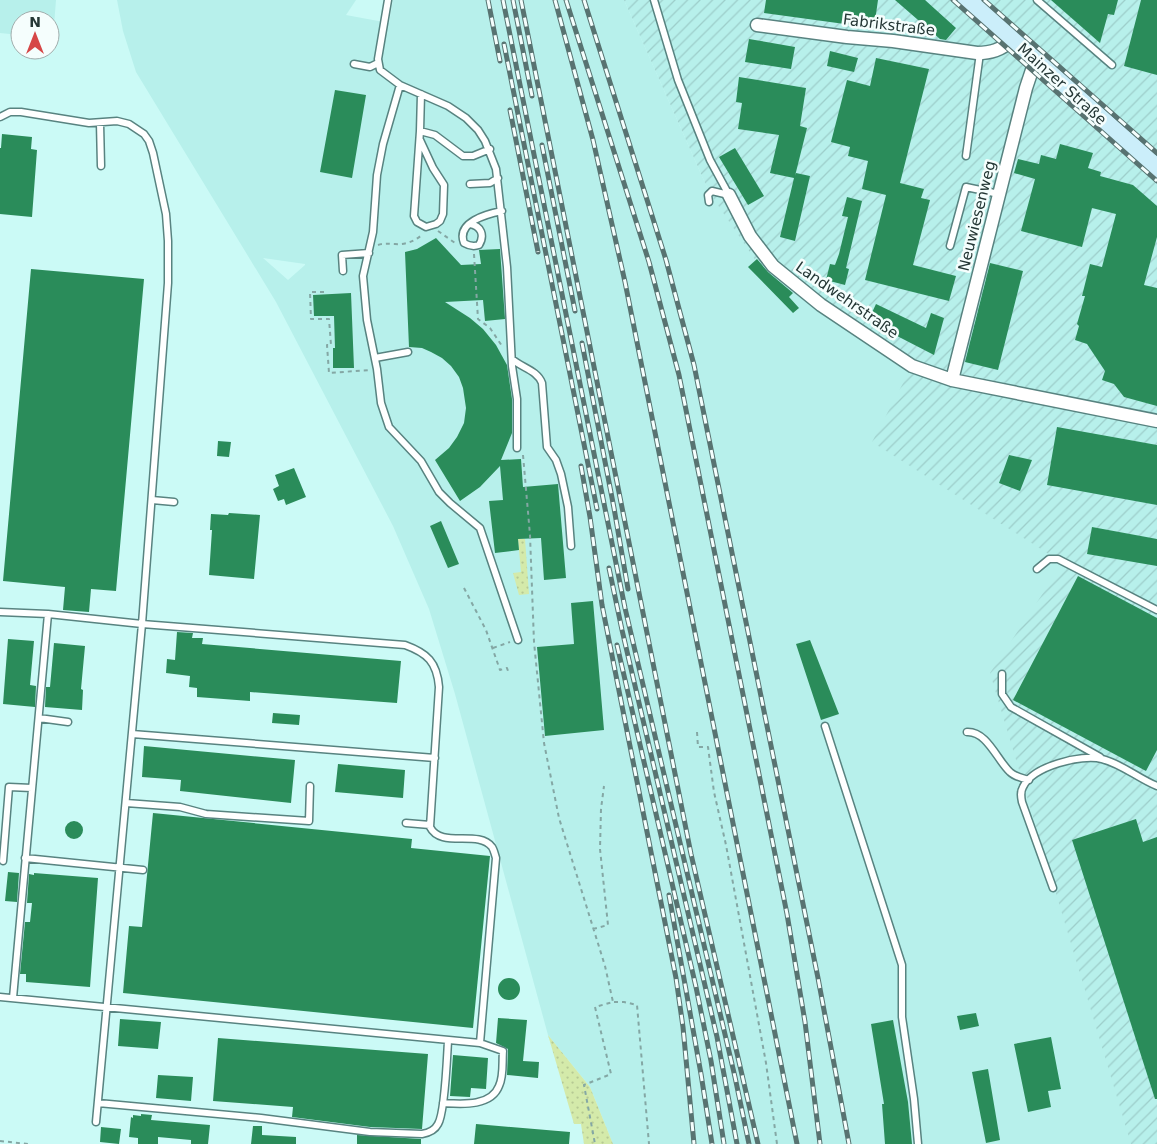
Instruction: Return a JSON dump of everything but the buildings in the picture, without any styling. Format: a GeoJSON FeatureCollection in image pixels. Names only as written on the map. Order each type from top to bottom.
{"type":"FeatureCollection","features":[{"type":"Feature","properties":{"kind":"street","name":"Mainzer Straße"},"geometry":{"type":"LineString","coordinates":[[967,0],[1157,168]]}},
{"type":"Feature","properties":{"kind":"street","name":"Fabrikstraße"},"geometry":{"type":"LineString","coordinates":[[757,25],[847,37],[893,40],[980,53],[989,53],[997,50],[1012,40]]}},
{"type":"Feature","properties":{"kind":"street","name":"Neuwiesenweg"},"geometry":{"type":"LineString","coordinates":[[952,380],[1029,78],[1038,62]]}},
{"type":"Feature","properties":{"kind":"street","name":"Landwehrstraße"},"geometry":{"type":"LineString","coordinates":[[729,196],[745,229],[773,266],[799,288],[912,366],[952,380],[1157,421]]}},
{"type":"Feature","properties":{"kind":"lane"},"geometry":{"type":"LineString","coordinates":[[388,0],[378,63],[382,72],[400,85],[448,106],[466,118],[478,130],[490,150],[498,178],[502,211],[512,360],[517,399],[517,448]]}},
{"type":"Feature","properties":{"kind":"lane","name":"Landwehrstraße"},"geometry":{"type":"LineString","coordinates":[[654,0],[678,80],[710,160],[729,196]]}},
{"type":"Feature","properties":{"kind":"lane"},"geometry":{"type":"LineString","coordinates":[[1037,0],[1112,65]]}},
{"type":"Feature","properties":{"kind":"lane"},"geometry":{"type":"LineString","coordinates":[[966,156],[980,53]]}},
{"type":"Feature","properties":{"kind":"lane"},"geometry":{"type":"LineString","coordinates":[[354,64],[370,67],[378,63]]}},
{"type":"Feature","properties":{"kind":"lane"},"geometry":{"type":"LineString","coordinates":[[400,85],[376,175],[373,232],[363,276],[368,329],[375,358],[381,403],[385,419],[395,434],[421,461],[439,492],[450,504],[480,528],[518,640]]}},
{"type":"Feature","properties":{"kind":"lane"},"geometry":{"type":"LineString","coordinates":[[420,140],[433,168],[444,185],[443,214],[440,221],[431,227],[420,226],[414,216],[420,140],[421,94]]}},
{"type":"Feature","properties":{"kind":"lane"},"geometry":{"type":"LineString","coordinates":[[0,117],[10,112],[21,112],[89,123],[100,124],[117,121],[130,124],[144,134],[149,141],[166,214],[168,283],[152,500],[108,1006],[96,1122]]}},
{"type":"Feature","properties":{"kind":"lane"},"geometry":{"type":"LineString","coordinates":[[100,124],[101,166]]}},
{"type":"Feature","properties":{"kind":"lane"},"geometry":{"type":"LineString","coordinates":[[420,131],[435,135],[463,156],[473,156],[490,150]]}},
{"type":"Feature","properties":{"kind":"lane"},"geometry":{"type":"LineString","coordinates":[[470,184],[490,182],[498,178]]}},
{"type":"Feature","properties":{"kind":"lane"},"geometry":{"type":"LineString","coordinates":[[950,246],[966,187],[999,194]]}},
{"type":"Feature","properties":{"kind":"lane"},"geometry":{"type":"LineString","coordinates":[[709,202],[708,194],[712,191],[729,196]]}},
{"type":"Feature","properties":{"kind":"lane"},"geometry":{"type":"LineString","coordinates":[[470,224],[475,225],[481,230],[482,235],[479,245],[474,247],[468,246],[464,242],[462,238],[464,229],[470,224],[487,214],[502,211]]}},
{"type":"Feature","properties":{"kind":"lane"},"geometry":{"type":"LineString","coordinates":[[343,271],[342,255],[369,252]]}},
{"type":"Feature","properties":{"kind":"lane"},"geometry":{"type":"LineString","coordinates":[[375,358],[408,352]]}},
{"type":"Feature","properties":{"kind":"lane"},"geometry":{"type":"LineString","coordinates":[[512,360],[519,366],[536,374],[542,383],[547,447],[556,460],[564,490],[568,507],[571,546]]}},
{"type":"Feature","properties":{"kind":"lane"},"geometry":{"type":"LineString","coordinates":[[152,500],[174,502]]}},
{"type":"Feature","properties":{"kind":"lane"},"geometry":{"type":"LineString","coordinates":[[1037,569],[1049,559],[1063,560],[1157,610]]}},
{"type":"Feature","properties":{"kind":"lane"},"geometry":{"type":"LineString","coordinates":[[0,612],[48,614],[142,624],[405,646],[427,656],[434,666],[438,679],[430,825],[432,830],[442,837],[484,841],[493,848],[496,858],[480,1043]]}},
{"type":"Feature","properties":{"kind":"lane"},"geometry":{"type":"LineString","coordinates":[[13,998],[48,614]]}},
{"type":"Feature","properties":{"kind":"lane"},"geometry":{"type":"LineString","coordinates":[[1002,674],[1002,694],[1011,707],[1019,713],[1157,786]]}},
{"type":"Feature","properties":{"kind":"lane"},"geometry":{"type":"LineString","coordinates":[[39,718],[68,722]]}},
{"type":"Feature","properties":{"kind":"lane"},"geometry":{"type":"LineString","coordinates":[[825,726],[902,965],[902,1017],[914,1099],[918,1144]]}},
{"type":"Feature","properties":{"kind":"lane"},"geometry":{"type":"LineString","coordinates":[[967,732],[981,735],[1010,772],[1018,777],[1029,780]]}},
{"type":"Feature","properties":{"kind":"lane"},"geometry":{"type":"LineString","coordinates":[[132,734],[434,758]]}},
{"type":"Feature","properties":{"kind":"lane"},"geometry":{"type":"LineString","coordinates":[[1052,888],[1022,802],[1022,790],[1029,780],[1042,770],[1073,758],[1106,760]]}},
{"type":"Feature","properties":{"kind":"lane"},"geometry":{"type":"LineString","coordinates":[[126,803],[180,807],[206,814],[309,821],[310,786]]}},
{"type":"Feature","properties":{"kind":"lane"},"geometry":{"type":"LineString","coordinates":[[3,861],[9,787],[32,788]]}},
{"type":"Feature","properties":{"kind":"lane"},"geometry":{"type":"LineString","coordinates":[[406,823],[430,825]]}},
{"type":"Feature","properties":{"kind":"lane"},"geometry":{"type":"LineString","coordinates":[[25,858],[143,870]]}},
{"type":"Feature","properties":{"kind":"lane"},"geometry":{"type":"LineString","coordinates":[[0,997],[480,1043],[503,1051],[499,1086],[495,1094],[483,1100],[467,1104],[443,1103]]}},
{"type":"Feature","properties":{"kind":"lane"},"geometry":{"type":"LineString","coordinates":[[98,1103],[261,1118],[370,1132],[422,1134],[429,1132],[439,1123],[443,1103],[448,1040]]}},
{"type":"Feature","properties":{"kind":"path"},"geometry":{"type":"LineString","coordinates":[[369,252],[381,244],[399,245],[415,240],[431,227],[461,248],[474,247],[478,319],[490,328],[512,360]]}},
{"type":"Feature","properties":{"kind":"path"},"geometry":{"type":"LineString","coordinates":[[324,292],[310,292],[311,319],[334,319]]}},
{"type":"Feature","properties":{"kind":"path"},"geometry":{"type":"LineString","coordinates":[[329,319],[331,341],[331,345],[327,345],[329,372],[363,371]]}},
{"type":"Feature","properties":{"kind":"path"},"geometry":{"type":"LineString","coordinates":[[517,448],[523,456],[530,535],[534,642],[544,743],[559,818],[613,1002]]}},
{"type":"Feature","properties":{"kind":"path"},"geometry":{"type":"LineString","coordinates":[[464,588],[486,630],[500,670],[507,668],[509,674]]}},
{"type":"Feature","properties":{"kind":"path"},"geometry":{"type":"LineString","coordinates":[[697,732],[698,747],[708,746],[714,792],[726,845],[766,1063],[777,1144]]}},
{"type":"Feature","properties":{"kind":"path"},"geometry":{"type":"LineString","coordinates":[[593,929],[608,925],[600,849],[600,808],[604,786]]}},
{"type":"Feature","properties":{"kind":"path"},"geometry":{"type":"LineString","coordinates":[[595,1144],[584,1085],[611,1074],[595,1007],[613,1002],[636,1005],[649,1144]]}},
{"type":"Feature","properties":{"kind":"path"},"geometry":{"type":"LineString","coordinates":[[0,1142],[28,1144]]}},
{"type":"Feature","properties":{"kind":"shaded area"},"geometry":{"type":"Polygon","coordinates":[[[0,0],[56,0],[55,10],[10,10],[10,34],[0,33],[0,0]]]}},
{"type":"Feature","properties":{"kind":"shaded area"},"geometry":{"type":"Polygon","coordinates":[[[117,0],[356,0],[346,15],[389,23],[393,0],[624,0],[709,192],[911,368],[1063,563],[1134,1144],[613,1144],[590,1087],[548,1035],[455,694],[429,609],[393,526],[276,302],[136,72],[123,31],[117,0]],[[263,258],[288,280],[305,264],[263,258]]]}},
{"type":"Feature","properties":{"kind":"shaded area"},"geometry":{"type":"Polygon","coordinates":[[[624,0],[1157,0],[1157,1144],[1131,1144],[990,673],[1063,563],[872,442],[911,368],[760,267],[709,192],[624,0]]]}},
{"type":"Feature","properties":{"kind":"green space"},"geometry":{"type":"Polygon","coordinates":[[[518,539],[525,539],[529,594],[519,595],[513,573],[521,572],[518,539]]]}},
{"type":"Feature","properties":{"kind":"green space"},"geometry":{"type":"Polygon","coordinates":[[[548,1035],[590,1087],[613,1144],[584,1144],[581,1124],[574,1124],[548,1035]]]}},
{"type":"Feature","properties":{"kind":"railway"},"geometry":{"type":"LineString","coordinates":[[488,0],[500,61]]}},
{"type":"Feature","properties":{"kind":"railway"},"geometry":{"type":"LineString","coordinates":[[503,0],[625,608],[749,1144]]}},
{"type":"Feature","properties":{"kind":"railway"},"geometry":{"type":"LineString","coordinates":[[513,0],[532,96]]}},
{"type":"Feature","properties":{"kind":"railway"},"geometry":{"type":"LineString","coordinates":[[521,0],[691,854],[758,1144]]}},
{"type":"Feature","properties":{"kind":"railway"},"geometry":{"type":"LineString","coordinates":[[555,0],[593,140],[625,282],[797,1144]]}},
{"type":"Feature","properties":{"kind":"railway"},"geometry":{"type":"LineString","coordinates":[[566,0],[649,262],[679,375],[787,914],[805,1022],[820,1144]]}},
{"type":"Feature","properties":{"kind":"railway"},"geometry":{"type":"LineString","coordinates":[[584,0],[666,260],[694,365],[818,978],[849,1144]]}},
{"type":"Feature","properties":{"kind":"railway"},"geometry":{"type":"LineString","coordinates":[[953,0],[1157,181]]}},
{"type":"Feature","properties":{"kind":"railway"},"geometry":{"type":"LineString","coordinates":[[984,0],[1157,153]]}},
{"type":"Feature","properties":{"kind":"railway"},"geometry":{"type":"LineString","coordinates":[[504,44],[597,509]]}},
{"type":"Feature","properties":{"kind":"railway"},"geometry":{"type":"LineString","coordinates":[[510,110],[538,252]]}},
{"type":"Feature","properties":{"kind":"railway"},"geometry":{"type":"LineString","coordinates":[[542,145],[575,311]]}},
{"type":"Feature","properties":{"kind":"railway"},"geometry":{"type":"LineString","coordinates":[[582,343],[628,589]]}},
{"type":"Feature","properties":{"kind":"railway"},"geometry":{"type":"LineString","coordinates":[[581,466],[602,605],[676,978],[683,1027],[694,1144]]}},
{"type":"Feature","properties":{"kind":"railway"},"geometry":{"type":"LineString","coordinates":[[609,568],[717,1037],[737,1144]]}},
{"type":"Feature","properties":{"kind":"railway"},"geometry":{"type":"LineString","coordinates":[[617,645],[696,987],[711,1061],[724,1144]]}},
{"type":"Feature","properties":{"kind":"railway"},"geometry":{"type":"LineString","coordinates":[[669,895],[712,1144]]}}]}
